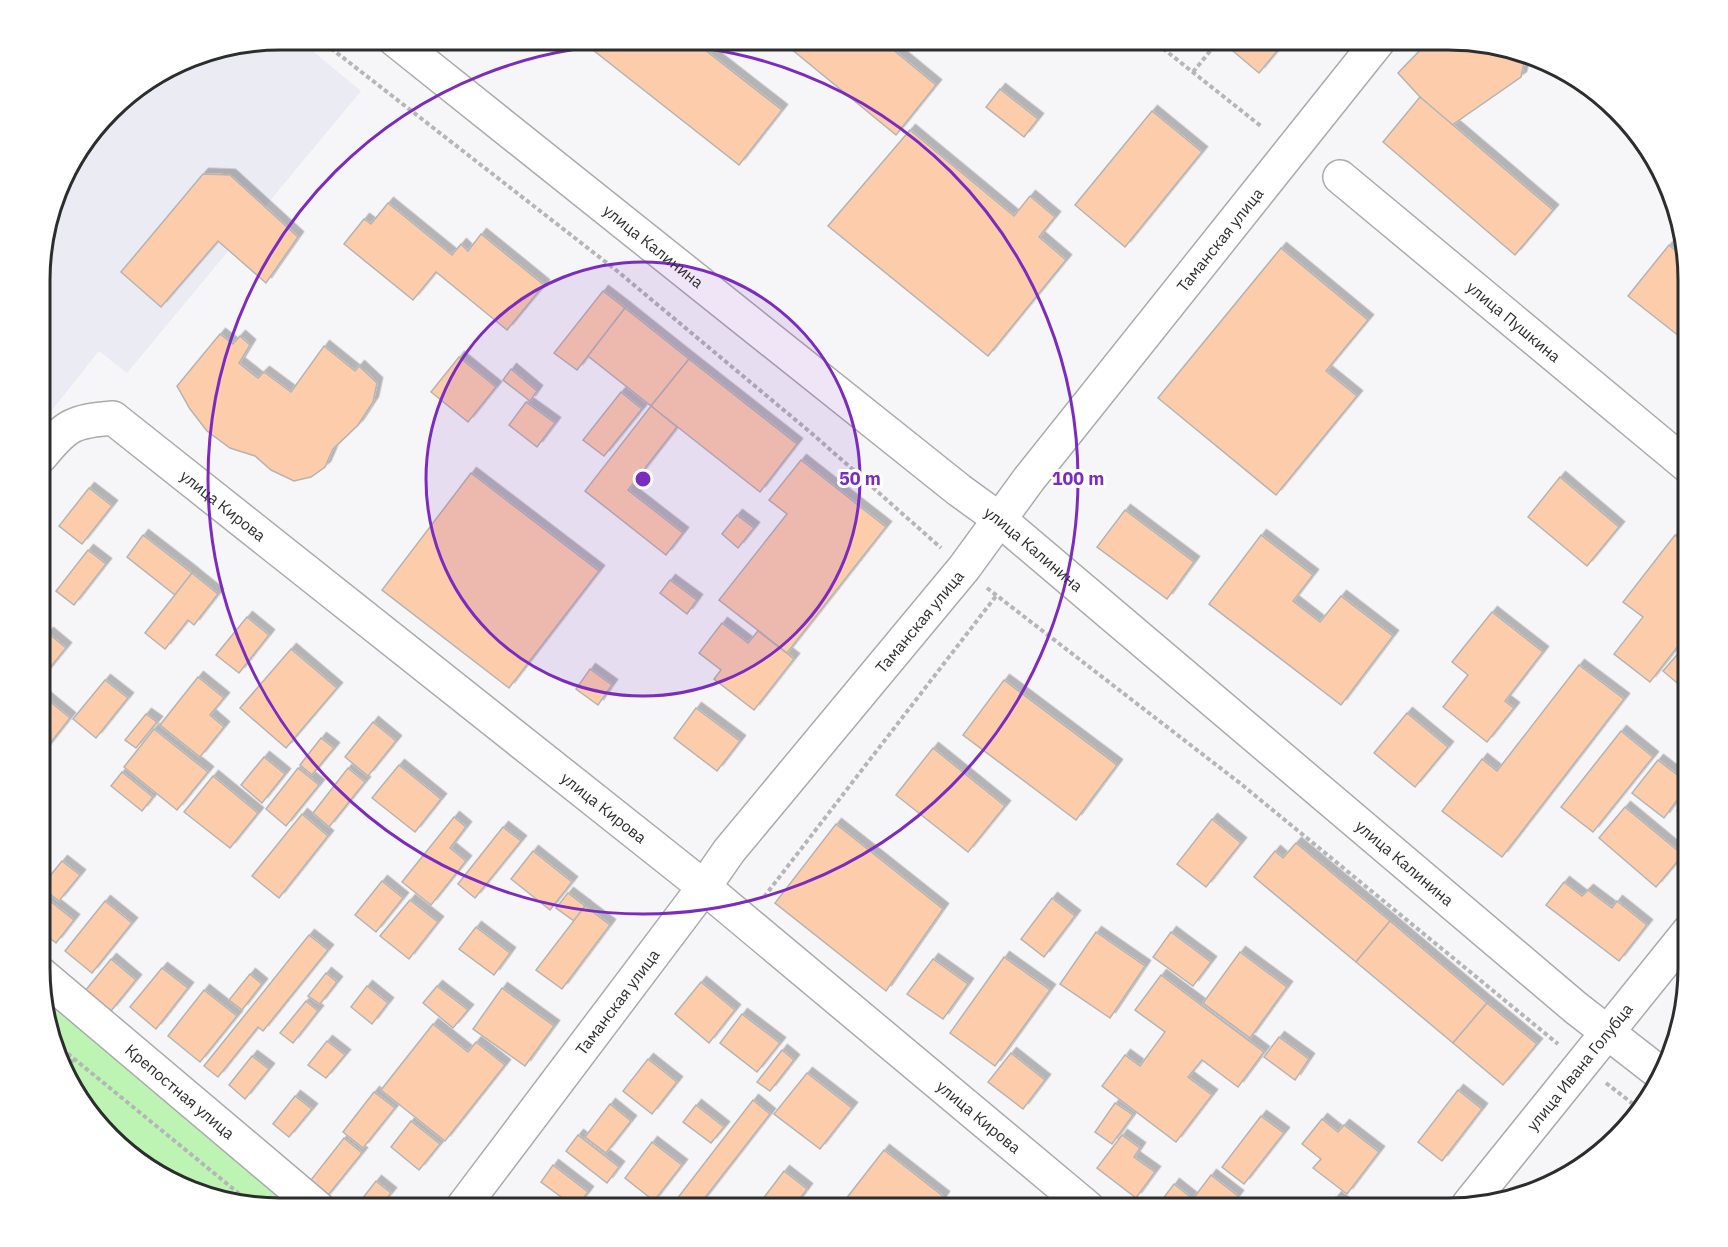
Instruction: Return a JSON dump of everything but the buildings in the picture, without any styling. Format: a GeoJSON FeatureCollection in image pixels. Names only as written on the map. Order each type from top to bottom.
{"type":"FeatureCollection","features":[{"type":"Feature","properties":{"kind":"street","name":"улица Калинина"},"geometry":{"type":"LineString","coordinates":[[408,50],[959,490],[999,519],[1606,1031],[1655,1069]]}},
{"type":"Feature","properties":{"kind":"street","name":"Таманская улица"},"geometry":{"type":"LineString","coordinates":[[470,1198],[729,851],[964,568],[1043,460],[1371,50]]}},
{"type":"Feature","properties":{"kind":"street","name":"улица Пушкина"},"geometry":{"type":"LineString","coordinates":[[1340,177],[1678,458]]}},
{"type":"Feature","properties":{"kind":"street","name":"улица Кирова"},"geometry":{"type":"LineString","coordinates":[[50,445],[58,435],[82,420],[113,418],[704,887],[1076,1198]]}},
{"type":"Feature","properties":{"kind":"street","name":"улица Ивана Голубца"},"geometry":{"type":"LineString","coordinates":[[1473,1196],[1678,945]]}},
{"type":"Feature","properties":{"kind":"street","name":"Крепостная улица"},"geometry":{"type":"LineString","coordinates":[[50,982],[306,1198]]}},
{"type":"Feature","properties":{"kind":"path"},"geometry":{"type":"LineString","coordinates":[[334,50],[616,270],[816,437],[996,596],[1241,784],[1634,1104]]}},
{"type":"Feature","properties":{"kind":"path"},"geometry":{"type":"LineString","coordinates":[[1164,50],[1262,127]]}},
{"type":"Feature","properties":{"kind":"path"},"geometry":{"type":"LineString","coordinates":[[1193,72],[1211,50]]}},
{"type":"Feature","properties":{"kind":"path"},"geometry":{"type":"LineString","coordinates":[[760,903],[996,596]]}},
{"type":"Feature","properties":{"kind":"path"},"geometry":{"type":"LineString","coordinates":[[66,1052],[240,1194]]}},
{"type":"Feature","properties":{"kind":"path"},"geometry":{"type":"LineString","coordinates":[[70,1063],[74,1059]]}},
{"type":"Feature","properties":{"kind":"shaded area"},"geometry":{"type":"Polygon","coordinates":[[[264,50],[311,50],[361,91],[127,373],[99,351],[50,413],[50,264],[57,220],[80,164],[106,128],[128,106],[164,80],[191,67],[220,57],[264,50]]]}},
{"type":"Feature","properties":{"kind":"green space"},"geometry":{"type":"Polygon","coordinates":[[[51,994],[295,1198],[249,1196],[205,1185],[164,1167],[128,1141],[106,1119],[80,1083],[57,1027],[51,994]]]}}]}
